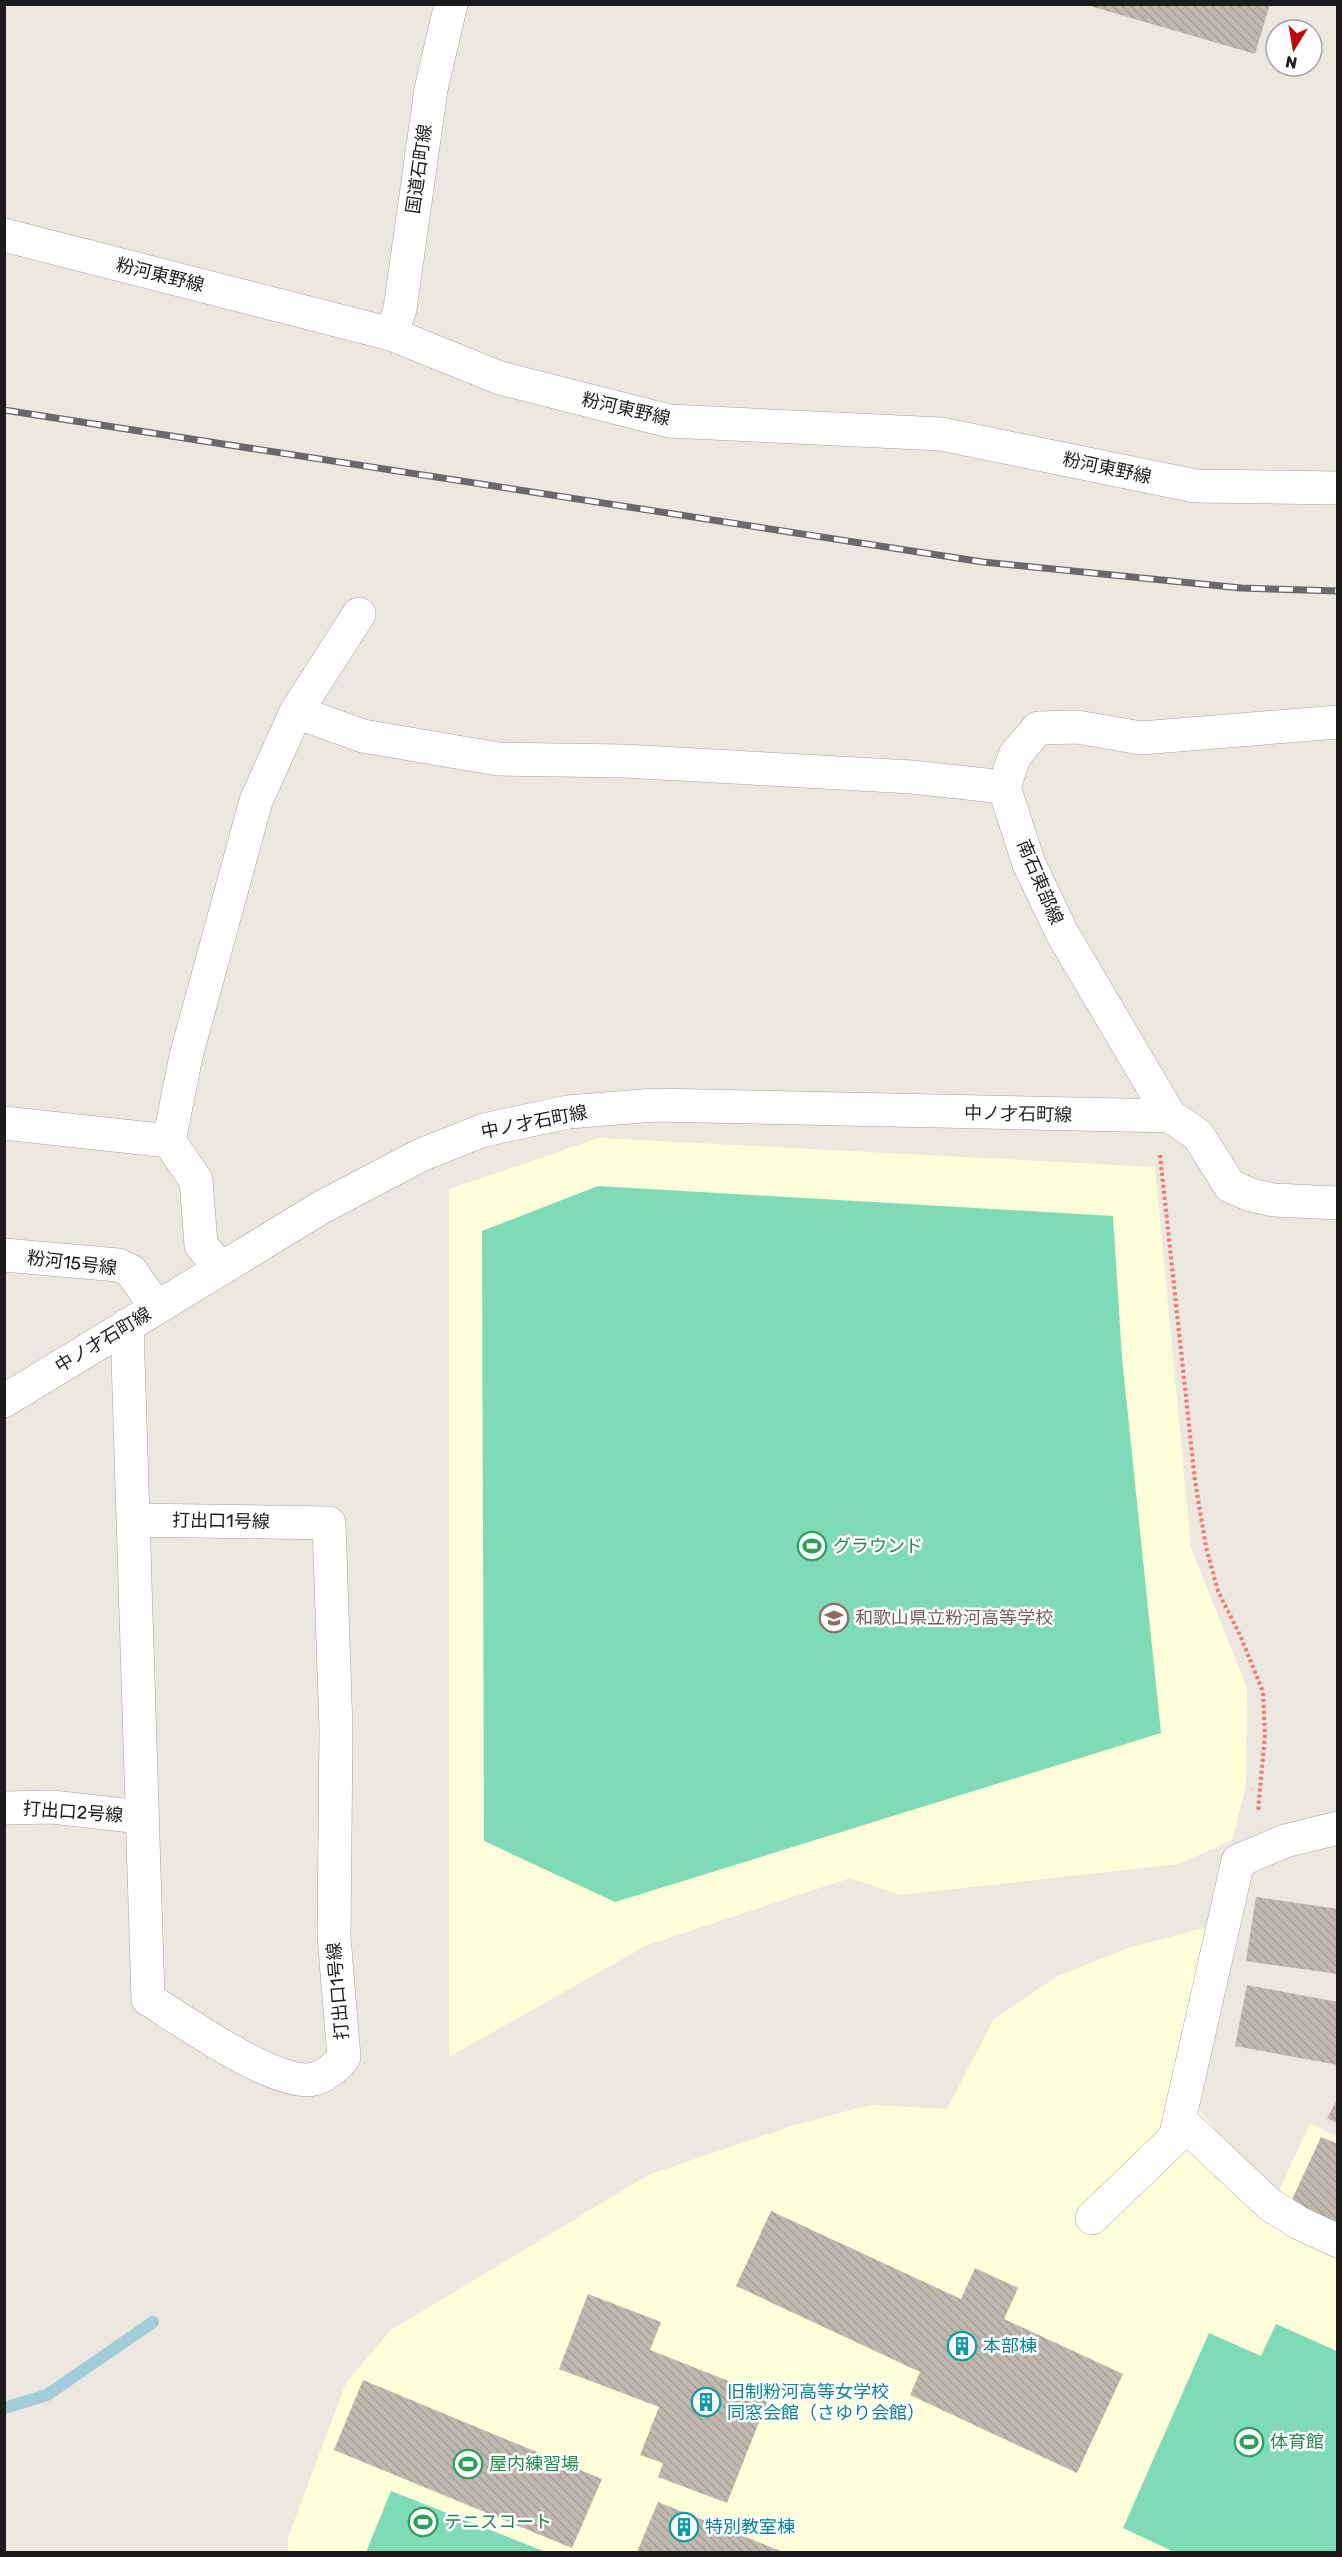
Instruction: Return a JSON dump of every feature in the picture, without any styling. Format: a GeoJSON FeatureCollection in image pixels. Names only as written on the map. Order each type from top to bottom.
{"type":"FeatureCollection","features":[{"type":"Feature","properties":{"kind":"street","name":"国道石町線"},"geometry":{"type":"LineString","coordinates":[[391,334],[400,309],[430,89],[451,4]]}},
{"type":"Feature","properties":{"kind":"street","name":"粉河東野線"},"geometry":{"type":"LineString","coordinates":[[4,235],[391,334],[500,378],[669,421],[941,434],[1195,486],[1338,488]]}},
{"type":"Feature","properties":{"kind":"street"},"geometry":{"type":"LineString","coordinates":[[221,1269],[201,1245],[196,1180],[169,1141],[186,1056],[256,801],[296,712],[359,614]]}},
{"type":"Feature","properties":{"kind":"street"},"geometry":{"type":"LineString","coordinates":[[296,712],[363,736],[498,759],[636,761],[912,777],[1004,787],[1015,755],[1038,728],[1077,727],[1141,738],[1338,723]]}},
{"type":"Feature","properties":{"kind":"street","name":"南石東部線"},"geometry":{"type":"LineString","coordinates":[[1004,787],[1029,864],[1062,933],[1163,1117],[1198,1135],[1230,1186],[1251,1195],[1273,1200],[1338,1203]]}},
{"type":"Feature","properties":{"kind":"street","name":"中ノ才石町線"},"geometry":{"type":"LineString","coordinates":[[4,1401],[322,1207],[421,1155],[484,1130],[568,1112],[655,1105],[1163,1117]]}},
{"type":"Feature","properties":{"kind":"street"},"geometry":{"type":"LineString","coordinates":[[4,1123],[169,1141]]}},
{"type":"Feature","properties":{"kind":"street","name":"粉河15号線"},"geometry":{"type":"LineString","coordinates":[[4,1255],[118,1265],[131,1271],[156,1307]]}},
{"type":"Feature","properties":{"kind":"street","name":"打出口1号線"},"geometry":{"type":"LineString","coordinates":[[126,1325],[148,1999],[269,2070],[290,2078],[313,2079],[334,2070],[344,2058],[334,1937],[336,1730],[329,1523],[134,1520]]}},
{"type":"Feature","properties":{"kind":"street","name":"打出口2号線"},"geometry":{"type":"LineString","coordinates":[[4,1808],[52,1808],[141,1817]]}},
{"type":"Feature","properties":{"kind":"street"},"geometry":{"type":"LineString","coordinates":[[1092,2218],[1175,2138],[1238,1862],[1285,1841],[1338,1828]]}},
{"type":"Feature","properties":{"kind":"street"},"geometry":{"type":"LineString","coordinates":[[1180,2120],[1269,2204],[1299,2223],[1338,2241]]}},
{"type":"Feature","properties":{"kind":"path"},"geometry":{"type":"LineString","coordinates":[[1163,1117],[1195,1481],[1206,1547],[1218,1591],[1240,1635],[1263,1692],[1265,1735],[1261,1799],[1254,1827],[1238,1862]]}},
{"type":"Feature","properties":{"kind":"shaded area","name":"グラウンド"},"geometry":{"type":"Polygon","coordinates":[[[599,1138],[1155,1167],[1191,1548],[1247,1688],[1246,1787],[1232,1840],[1179,1864],[900,1895],[850,1878],[647,1945],[449,2057],[449,1189],[599,1138]]]}},
{"type":"Feature","properties":{"kind":"shaded area"},"geometry":{"type":"Polygon","coordinates":[[[1207,1927],[1198,2109],[1232,2149],[1278,2193],[1310,2123],[1337,2137],[1337,2552],[288,2552],[288,2538],[346,2383],[391,2330],[648,2175],[795,2125],[870,2105],[947,2109],[994,2019],[1056,1977],[1125,1949],[1207,1927]]]}},
{"type":"Feature","properties":{"kind":"green space","name":"グラウンド"},"geometry":{"type":"Polygon","coordinates":[[[598,1186],[1113,1216],[1122,1358],[1161,1733],[615,1902],[484,1841],[482,1231],[598,1186]]]}},
{"type":"Feature","properties":{"kind":"green space","name":"体育館"},"geometry":{"type":"Polygon","coordinates":[[[1276,2324],[1337,2351],[1337,2552],[1170,2552],[1123,2528],[1209,2333],[1261,2356],[1276,2324]]]}},
{"type":"Feature","properties":{"kind":"green space","name":"テニスコート"},"geometry":{"type":"Polygon","coordinates":[[[391,2491],[546,2552],[366,2552],[391,2491]]]}},
{"type":"Feature","properties":{"kind":"building"},"geometry":{"type":"Polygon","coordinates":[[[1083,4],[1270,4],[1255,54],[1083,4]]]}},
{"type":"Feature","properties":{"kind":"building"},"geometry":{"type":"Polygon","coordinates":[[[1256,1897],[1338,1909],[1338,1974],[1246,1961],[1256,1897]]]}},
{"type":"Feature","properties":{"kind":"building"},"geometry":{"type":"Polygon","coordinates":[[[1247,1985],[1338,2002],[1338,2065],[1235,2046],[1247,1985]]]}},
{"type":"Feature","properties":{"kind":"building"},"geometry":{"type":"Polygon","coordinates":[[[1338,2098],[1338,2124],[1327,2118],[1338,2098]]]}},
{"type":"Feature","properties":{"kind":"building"},"geometry":{"type":"Polygon","coordinates":[[[1321,2137],[1338,2144],[1338,2226],[1290,2204],[1321,2137]]]}},
{"type":"Feature","properties":{"kind":"building","name":"本部棟"},"geometry":{"type":"Polygon","coordinates":[[[771,2211],[961,2299],[975,2268],[1018,2288],[1004,2319],[1123,2374],[1077,2473],[910,2395],[920,2372],[736,2286],[771,2211]]]}},
{"type":"Feature","properties":{"kind":"building","name":"旧制粉河高等女学校 同窓会館（さゆり会館）"},"geometry":{"type":"Polygon","coordinates":[[[588,2294],[661,2322],[650,2350],[769,2397],[727,2503],[658,2477],[663,2463],[640,2455],[659,2407],[559,2369],[588,2294]]]}},
{"type":"Feature","properties":{"kind":"building","name":"屋内練習場"},"geometry":{"type":"Polygon","coordinates":[[[363,2380],[602,2479],[572,2548],[334,2450],[363,2380]]]}},
{"type":"Feature","properties":{"kind":"building","name":"特別教室棟"},"geometry":{"type":"Polygon","coordinates":[[[658,2502],[783,2552],[637,2552],[658,2502]]]}},
{"type":"Feature","properties":{"kind":"waterway"},"geometry":{"type":"LineString","coordinates":[[4,2408],[47,2395],[153,2322]]}},
{"type":"Feature","properties":{"kind":"railway"},"geometry":{"type":"LineString","coordinates":[[4,410],[983,562],[1241,588],[1338,591]]}},
{"type":"Feature","properties":{"kind":"place","name":"グラウンド"},"geometry":{"type":"Point","coordinates":[812,1546]}},
{"type":"Feature","properties":{"kind":"place","name":"和歌山県立粉河高等学校"},"geometry":{"type":"Point","coordinates":[834,1618]}},
{"type":"Feature","properties":{"kind":"place","name":"本部棟"},"geometry":{"type":"Point","coordinates":[962,2346]}},
{"type":"Feature","properties":{"kind":"place","name":"旧制粉河高等女学校 同窓会館（さゆり会館）"},"geometry":{"type":"Point","coordinates":[706,2402]}},
{"type":"Feature","properties":{"kind":"place","name":"体育館"},"geometry":{"type":"Point","coordinates":[1249,2442]}},
{"type":"Feature","properties":{"kind":"place","name":"屋内練習場"},"geometry":{"type":"Point","coordinates":[468,2464]}},
{"type":"Feature","properties":{"kind":"place","name":"テニスコート"},"geometry":{"type":"Point","coordinates":[423,2522]}},
{"type":"Feature","properties":{"kind":"place","name":"特別教室棟"},"geometry":{"type":"Point","coordinates":[684,2527]}}]}
